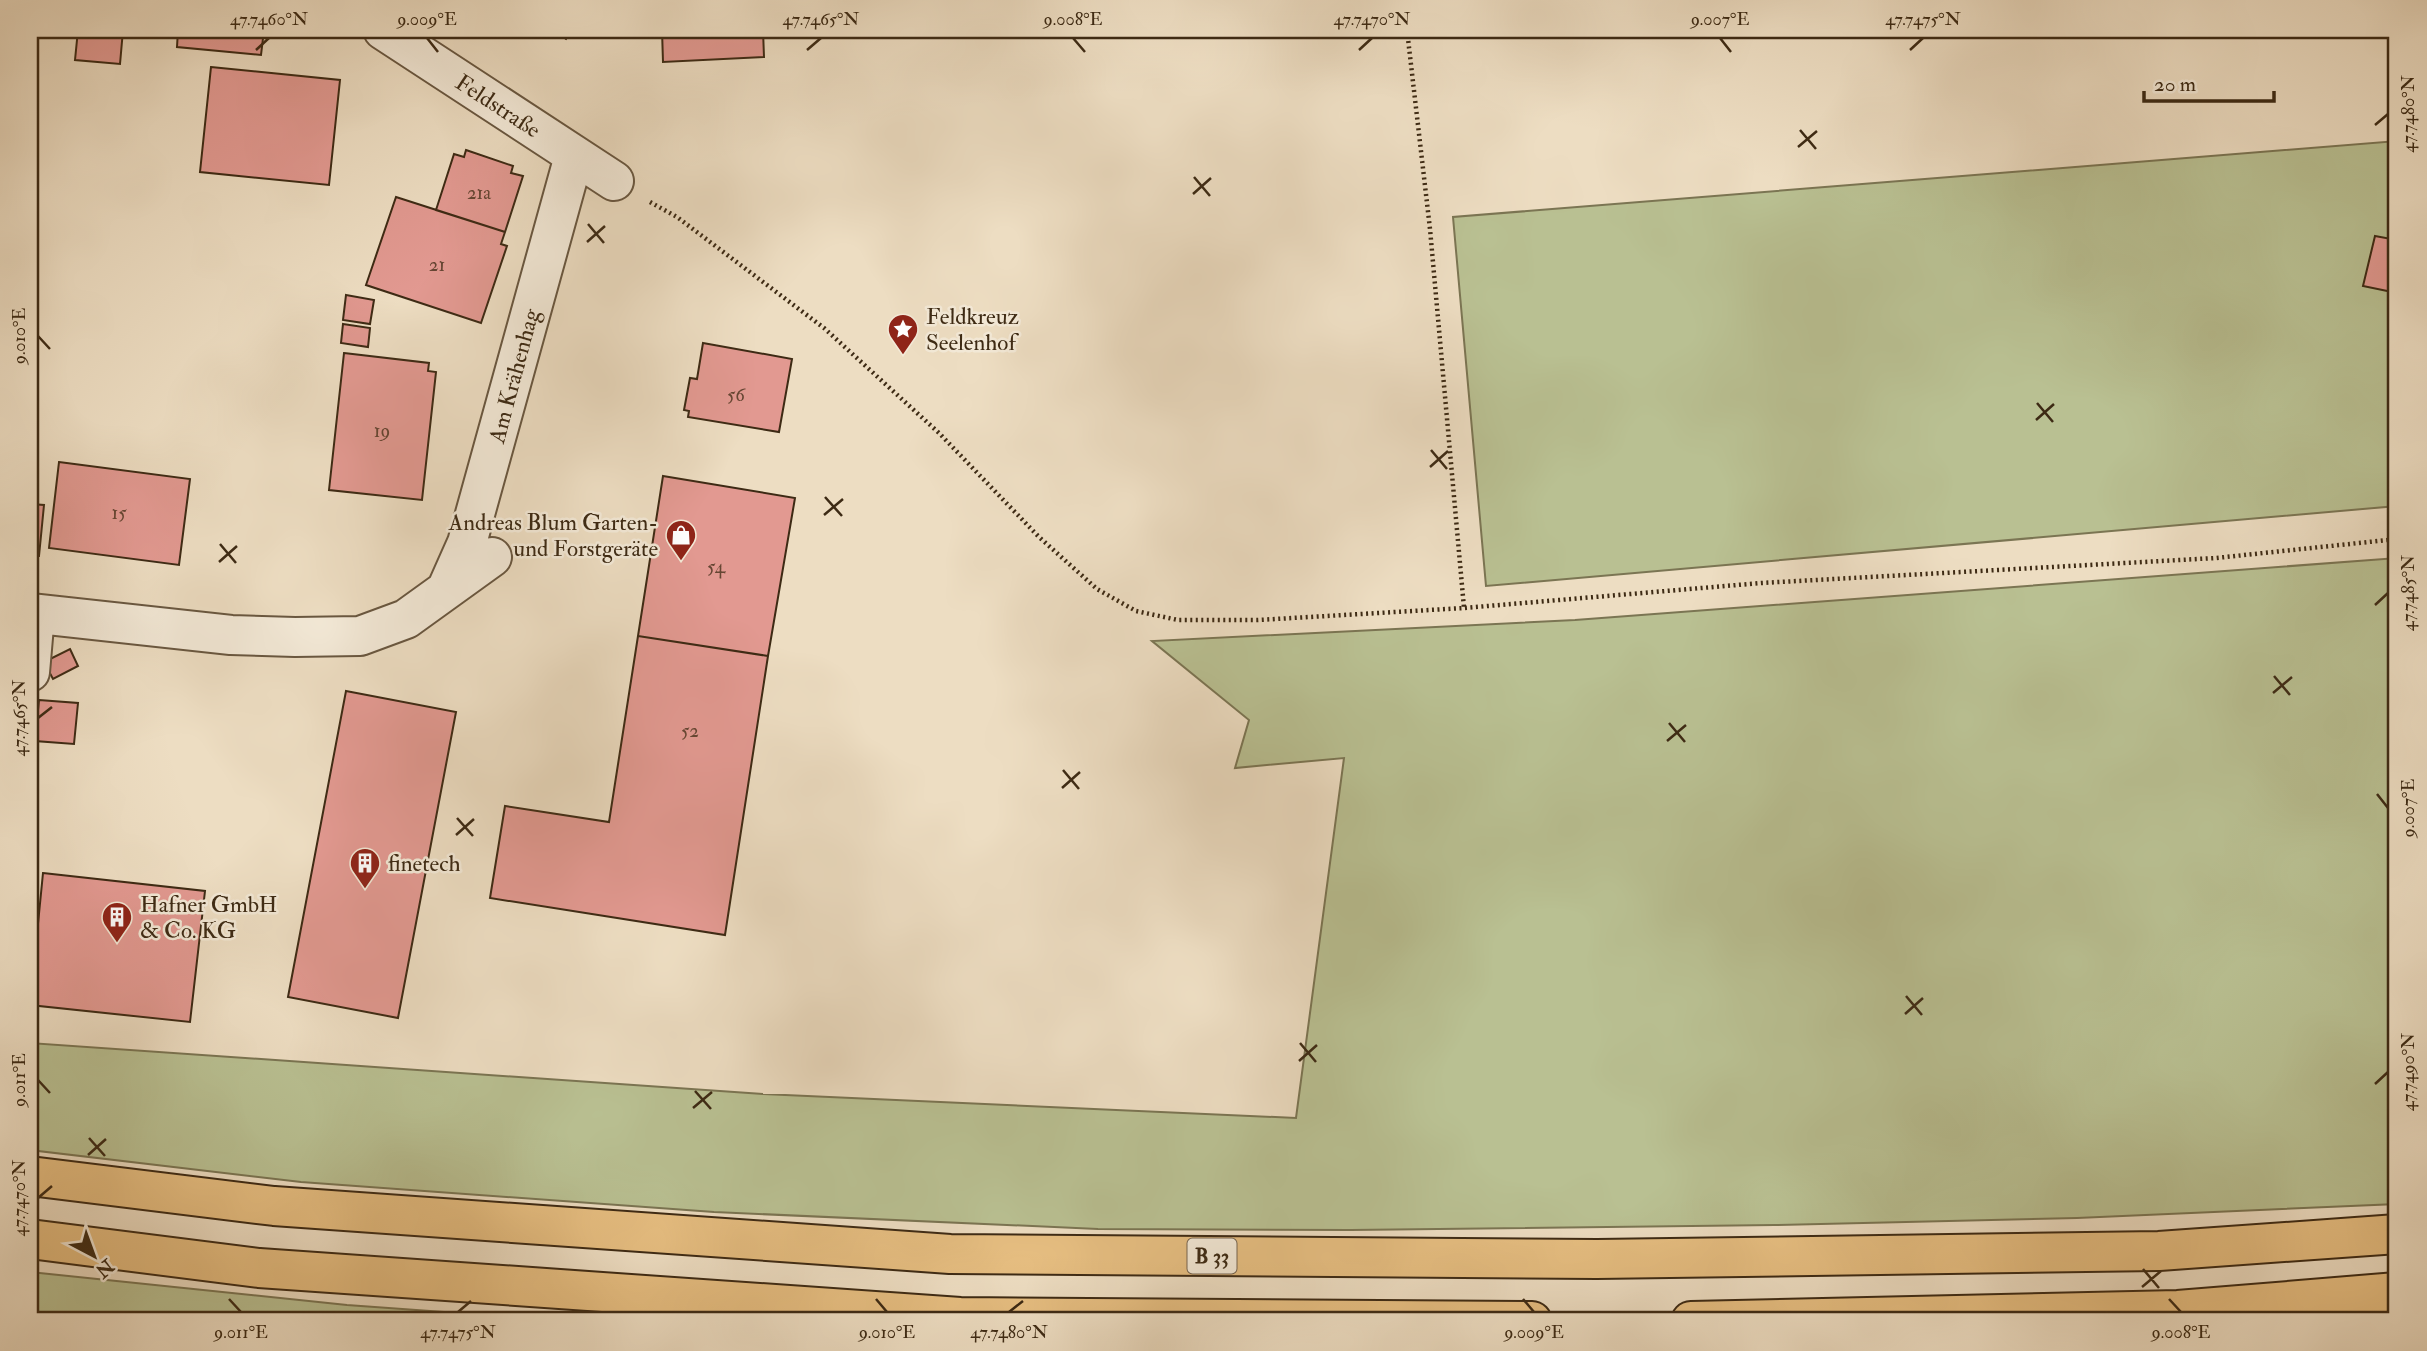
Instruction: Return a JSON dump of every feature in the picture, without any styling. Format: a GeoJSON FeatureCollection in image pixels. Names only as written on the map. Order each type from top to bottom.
{"type":"FeatureCollection","features":[{"type":"Feature","properties":{"kind":"highway","name":"B 33"},"geometry":{"type":"LineString","coordinates":[[30,1176],[274,1206],[950,1254],[1610,1259],[2159,1251],[2397,1234]]}},
{"type":"Feature","properties":{"kind":"highway"},"geometry":{"type":"LineString","coordinates":[[30,1239],[259,1268],[960,1317],[1532,1321]]}},
{"type":"Feature","properties":{"kind":"highway"},"geometry":{"type":"LineString","coordinates":[[1691,1321],[2178,1310],[2397,1292]]}},
{"type":"Feature","properties":{"kind":"street","name":"Feldstraße"},"geometry":{"type":"LineString","coordinates":[[383,30],[614,181]]}},
{"type":"Feature","properties":{"kind":"street","name":"Am Krähenhag"},"geometry":{"type":"LineString","coordinates":[[445,593],[467,543],[574,156]]}},
{"type":"Feature","properties":{"kind":"street"},"geometry":{"type":"LineString","coordinates":[[30,672],[32,614],[231,635],[360,636],[406,620],[492,557]]}},
{"type":"Feature","properties":{"kind":"path"},"geometry":{"type":"LineString","coordinates":[[1408,30],[1430,229],[1464,608]]}},
{"type":"Feature","properties":{"kind":"path"},"geometry":{"type":"LineString","coordinates":[[614,181],[677,217],[824,328],[939,433],[1039,537],[1097,589],[1136,611],[1178,620],[1245,620],[1464,608],[1761,583],[2216,558],[2397,539]]}},
{"type":"Feature","properties":{"kind":"green space"},"geometry":{"type":"Polygon","coordinates":[[[2397,141],[2397,506],[1486,586],[1453,217],[2397,141]]]}},
{"type":"Feature","properties":{"kind":"green space"},"geometry":{"type":"Polygon","coordinates":[[[2397,558],[2397,1204],[2077,1218],[1775,1225],[1351,1230],[1098,1229],[714,1212],[301,1182],[30,1150],[30,1043],[763,1094],[1296,1118],[1344,758],[1235,768],[1249,720],[1152,641],[1575,620],[2397,558]]]}},
{"type":"Feature","properties":{"kind":"green space"},"geometry":{"type":"Polygon","coordinates":[[[30,1272],[347,1305],[568,1321],[30,1321],[30,1272]]]}},
{"type":"Feature","properties":{"kind":"building"},"geometry":{"type":"Polygon","coordinates":[[[78,30],[123,30],[120,64],[75,60],[78,30]]]}},
{"type":"Feature","properties":{"kind":"building"},"geometry":{"type":"Polygon","coordinates":[[[178,30],[264,30],[261,55],[177,47],[178,30]]]}},
{"type":"Feature","properties":{"kind":"building"},"geometry":{"type":"Polygon","coordinates":[[[553,30],[573,30],[566,39],[553,30]]]}},
{"type":"Feature","properties":{"kind":"building"},"geometry":{"type":"Polygon","coordinates":[[[662,30],[763,30],[764,57],[663,62],[662,30]]]}},
{"type":"Feature","properties":{"kind":"building"},"geometry":{"type":"Polygon","coordinates":[[[211,67],[340,80],[329,185],[200,172],[211,67]]]}},
{"type":"Feature","properties":{"kind":"building"},"geometry":{"type":"Polygon","coordinates":[[[466,150],[513,166],[511,173],[523,176],[505,232],[436,210],[454,154],[464,157],[466,150]]]}},
{"type":"Feature","properties":{"kind":"building"},"geometry":{"type":"Polygon","coordinates":[[[396,197],[505,232],[501,244],[507,246],[481,323],[366,285],[396,197]]]}},
{"type":"Feature","properties":{"kind":"building"},"geometry":{"type":"Polygon","coordinates":[[[2375,236],[2397,240],[2397,293],[2363,286],[2375,236]]]}},
{"type":"Feature","properties":{"kind":"building"},"geometry":{"type":"Polygon","coordinates":[[[346,295],[374,300],[370,324],[343,320],[346,295]]]}},
{"type":"Feature","properties":{"kind":"building"},"geometry":{"type":"Polygon","coordinates":[[[343,324],[370,328],[368,347],[341,343],[343,324]]]}},
{"type":"Feature","properties":{"kind":"building"},"geometry":{"type":"Polygon","coordinates":[[[703,343],[792,359],[779,432],[688,417],[689,411],[684,410],[690,378],[697,379],[703,343]]]}},
{"type":"Feature","properties":{"kind":"building"},"geometry":{"type":"Polygon","coordinates":[[[344,353],[429,363],[428,371],[436,372],[422,500],[329,490],[344,353]]]}},
{"type":"Feature","properties":{"kind":"building"},"geometry":{"type":"Polygon","coordinates":[[[59,462],[190,479],[179,565],[49,548],[59,462]]]}},
{"type":"Feature","properties":{"kind":"building"},"geometry":{"type":"Polygon","coordinates":[[[663,476],[795,498],[768,656],[638,636],[663,476]]]}},
{"type":"Feature","properties":{"kind":"building"},"geometry":{"type":"Polygon","coordinates":[[[30,504],[44,505],[39,556],[30,555],[30,504]]]}},
{"type":"Feature","properties":{"kind":"building"},"geometry":{"type":"Polygon","coordinates":[[[638,636],[768,656],[725,935],[490,898],[505,806],[609,822],[638,636]]]}},
{"type":"Feature","properties":{"kind":"building"},"geometry":{"type":"Polygon","coordinates":[[[70,649],[78,666],[53,679],[44,662],[70,649]]]}},
{"type":"Feature","properties":{"kind":"building","name":"finetech"},"geometry":{"type":"Polygon","coordinates":[[[346,691],[456,712],[398,1018],[288,997],[346,691]]]}},
{"type":"Feature","properties":{"kind":"building"},"geometry":{"type":"Polygon","coordinates":[[[39,700],[78,703],[74,744],[35,741],[39,700]]]}},
{"type":"Feature","properties":{"kind":"building","name":"Hafner GmbH & Co. KG"},"geometry":{"type":"Polygon","coordinates":[[[43,873],[205,891],[190,1022],[30,1005],[43,873]]]}},
{"type":"Feature","properties":{"kind":"place","name":"Feldkreuz Seelenhof"},"geometry":{"type":"Point","coordinates":[903,356]}},
{"type":"Feature","properties":{"kind":"place","name":"Andreas Blum Garten- und Forstgeräte"},"geometry":{"type":"Point","coordinates":[681,562]}},
{"type":"Feature","properties":{"kind":"place","name":"finetech"},"geometry":{"type":"Point","coordinates":[365,890]}},
{"type":"Feature","properties":{"kind":"place","name":"Hafner GmbH & Co. KG"},"geometry":{"type":"Point","coordinates":[117,944]}}]}
